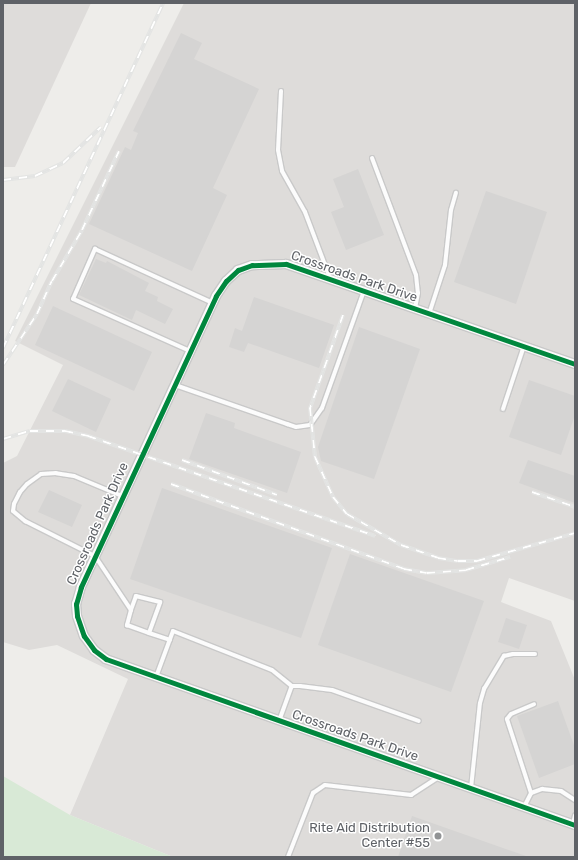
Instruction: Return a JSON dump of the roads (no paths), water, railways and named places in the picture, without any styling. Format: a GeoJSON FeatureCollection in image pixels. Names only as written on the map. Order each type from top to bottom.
{"type":"FeatureCollection","features":[{"type":"Feature","properties":{"kind":"street","name":"Crossroads Park Drive"},"geometry":{"type":"LineString","coordinates":[[574,825],[279,722],[106,659],[94,650],[84,636],[77,616],[76,604],[81,587],[122,496],[213,303],[226,281],[238,270],[252,265],[286,264],[575,364]]}},
{"type":"Feature","properties":{"kind":"lane"},"geometry":{"type":"LineString","coordinates":[[281,91],[278,150],[282,171],[305,212],[330,279]]}},
{"type":"Feature","properties":{"kind":"lane"},"geometry":{"type":"LineString","coordinates":[[372,158],[416,275],[418,293],[415,308]]}},
{"type":"Feature","properties":{"kind":"lane"},"geometry":{"type":"LineString","coordinates":[[429,314],[445,265],[452,210],[456,193]]}},
{"type":"Feature","properties":{"kind":"lane"},"geometry":{"type":"LineString","coordinates":[[190,352],[73,299],[95,249],[213,303]]}},
{"type":"Feature","properties":{"kind":"lane"},"geometry":{"type":"LineString","coordinates":[[175,384],[296,427],[310,425],[322,408],[364,291]]}},
{"type":"Feature","properties":{"kind":"lane"},"geometry":{"type":"LineString","coordinates":[[503,409],[524,346]]}},
{"type":"Feature","properties":{"kind":"lane"},"geometry":{"type":"LineString","coordinates":[[122,496],[92,482],[56,473],[42,474],[27,484],[14,504],[13,511],[25,521],[95,556],[131,610]]}},
{"type":"Feature","properties":{"kind":"lane"},"geometry":{"type":"LineString","coordinates":[[149,632],[160,602],[136,596],[127,625],[170,640]]}},
{"type":"Feature","properties":{"kind":"lane"},"geometry":{"type":"LineString","coordinates":[[156,678],[173,631],[272,670],[292,686],[332,690],[419,721]]}},
{"type":"Feature","properties":{"kind":"lane"},"geometry":{"type":"LineString","coordinates":[[471,789],[480,703],[484,689],[504,656],[513,654],[535,654]]}},
{"type":"Feature","properties":{"kind":"lane"},"geometry":{"type":"LineString","coordinates":[[279,722],[292,686]]}},
{"type":"Feature","properties":{"kind":"lane"},"geometry":{"type":"LineString","coordinates":[[531,793],[507,719],[511,714],[534,704]]}},
{"type":"Feature","properties":{"kind":"lane"},"geometry":{"type":"LineString","coordinates":[[288,857],[313,793],[325,785],[411,795],[438,777]]}},
{"type":"Feature","properties":{"kind":"lane"},"geometry":{"type":"LineString","coordinates":[[524,807],[531,793],[542,788],[561,791],[575,800]]}},
{"type":"Feature","properties":{"kind":"lane"},"geometry":{"type":"LineString","coordinates":[[574,825],[575,815]]}},
{"type":"Feature","properties":{"kind":"railway"},"geometry":{"type":"LineString","coordinates":[[3,348],[163,3]]}},
{"type":"Feature","properties":{"kind":"railway"},"geometry":{"type":"LineString","coordinates":[[3,180],[35,176],[63,163],[101,127]]}},
{"type":"Feature","properties":{"kind":"railway"},"geometry":{"type":"LineString","coordinates":[[3,365],[37,314],[52,281],[82,230],[119,151]]}},
{"type":"Feature","properties":{"kind":"railway"},"geometry":{"type":"LineString","coordinates":[[343,315],[310,408],[315,457],[333,497],[347,514],[401,545],[438,558],[458,561],[477,561],[575,533]]}},
{"type":"Feature","properties":{"kind":"railway"},"geometry":{"type":"LineString","coordinates":[[3,439],[30,431],[65,431],[88,436],[375,536]]}},
{"type":"Feature","properties":{"kind":"railway"},"geometry":{"type":"LineString","coordinates":[[182,460],[277,495]]}},
{"type":"Feature","properties":{"kind":"railway"},"geometry":{"type":"LineString","coordinates":[[171,484],[404,569],[427,573],[466,570],[510,557]]}},
{"type":"Feature","properties":{"kind":"railway"},"geometry":{"type":"LineString","coordinates":[[532,492],[575,507]]}},
{"type":"Feature","properties":{"kind":"place","name":"Rite Aid Distribution Center #55"},"geometry":{"type":"Point","coordinates":[438,836]}}]}
